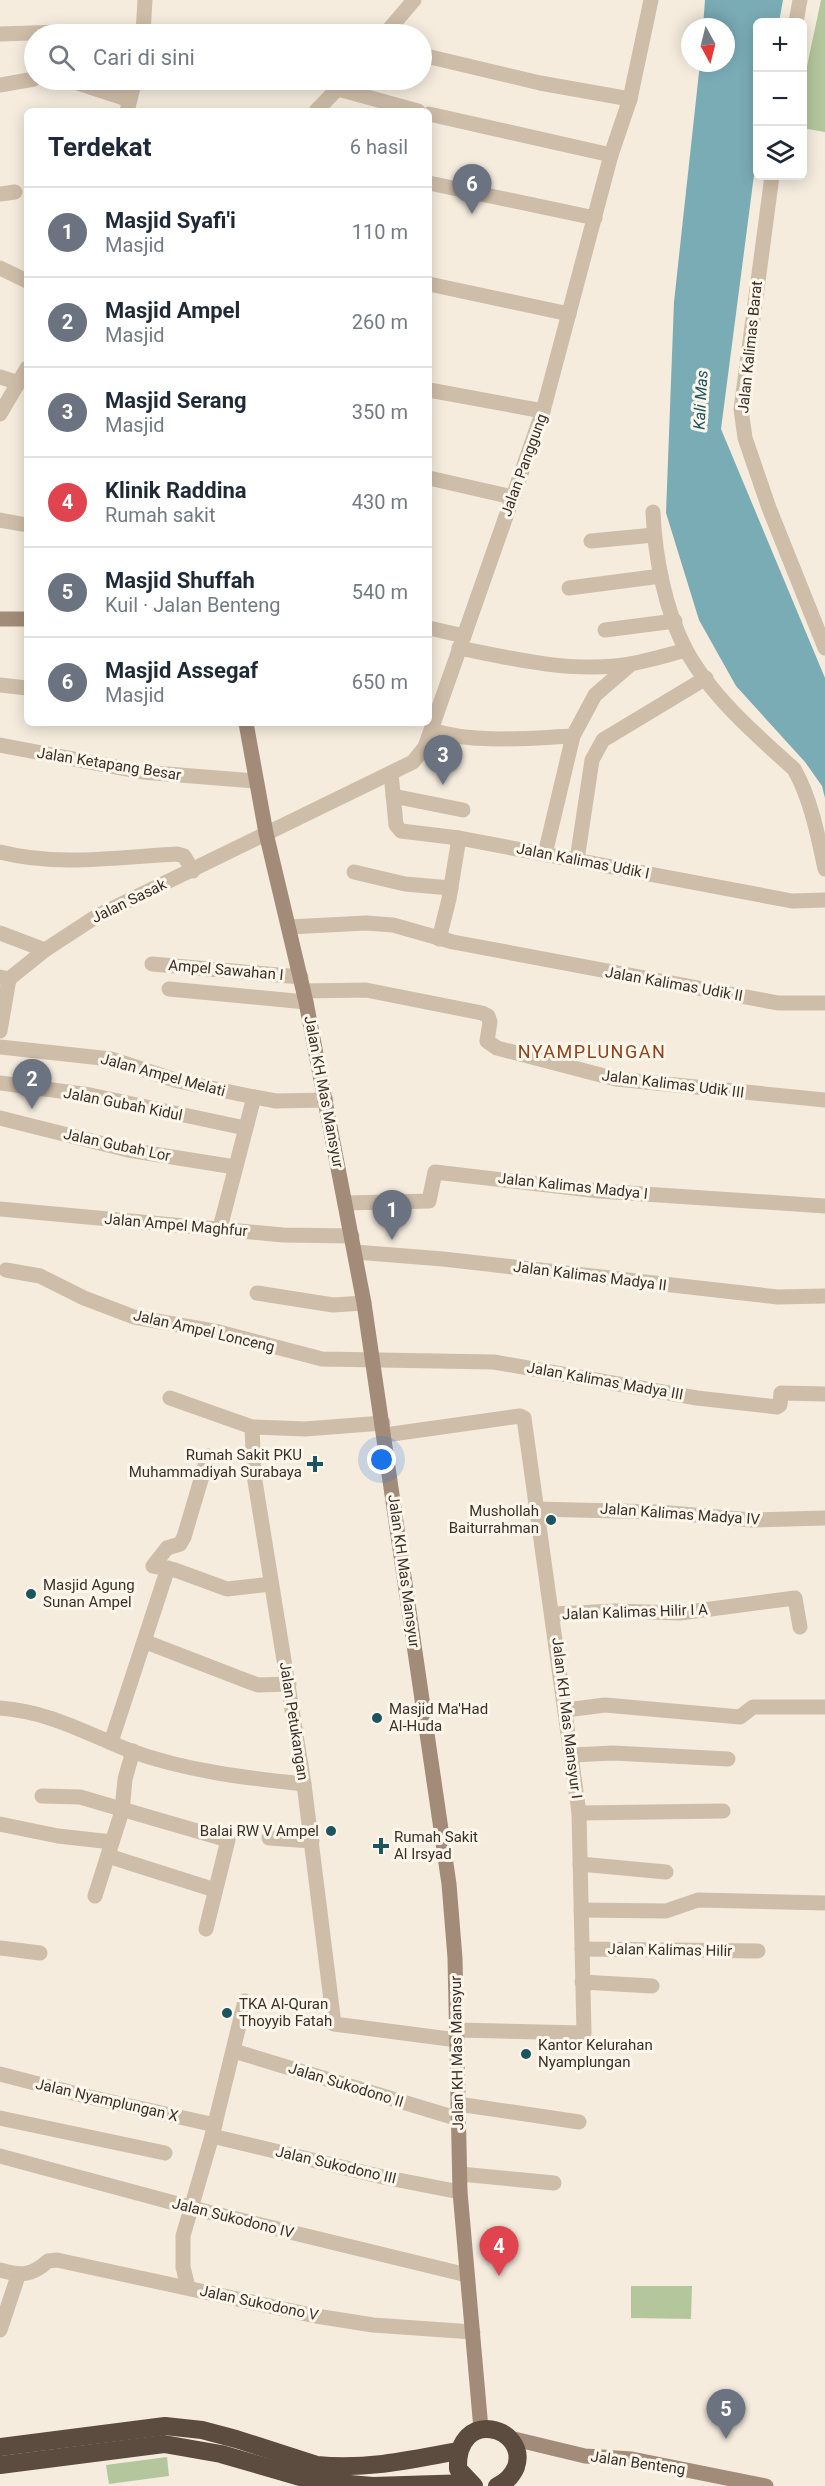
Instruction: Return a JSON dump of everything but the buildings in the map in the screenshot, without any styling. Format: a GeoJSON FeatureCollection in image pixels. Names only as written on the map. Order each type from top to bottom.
{"type":"FeatureCollection","features":[{"type":"Feature","properties":{"kind":"highway"},"geometry":{"type":"LineString","coordinates":[[0,2447],[165,2426],[202,2430],[317,2465],[334,2467],[373,2466],[458,2451]]}},
{"type":"Feature","properties":{"kind":"highway"},"geometry":{"type":"LineString","coordinates":[[472,2484],[458,2469],[458,2451],[466,2437],[481,2429],[492,2429],[510,2439],[516,2450],[517,2462],[513,2474],[503,2485]]}},
{"type":"Feature","properties":{"kind":"highway"},"geometry":{"type":"LineString","coordinates":[[0,2465],[164,2444],[199,2448],[314,2484],[373,2486],[472,2484]]}},
{"type":"Feature","properties":{"kind":"street"},"geometry":{"type":"LineString","coordinates":[[144,24],[145,0]]}},
{"type":"Feature","properties":{"kind":"street"},"geometry":{"type":"LineString","coordinates":[[394,24],[414,0]]}},
{"type":"Feature","properties":{"kind":"street","name":"Jalan Panggung"},"geometry":{"type":"LineString","coordinates":[[434,709],[462,642],[543,411],[611,155],[630,99],[651,0]]}},
{"type":"Feature","properties":{"kind":"street"},"geometry":{"type":"LineString","coordinates":[[797,18],[800,0]]}},
{"type":"Feature","properties":{"kind":"street"},"geometry":{"type":"LineString","coordinates":[[0,34],[24,33]]}},
{"type":"Feature","properties":{"kind":"street"},"geometry":{"type":"LineString","coordinates":[[432,57],[540,83],[630,99]]}},
{"type":"Feature","properties":{"kind":"street"},"geometry":{"type":"LineString","coordinates":[[0,86],[24,81]]}},
{"type":"Feature","properties":{"kind":"street"},"geometry":{"type":"LineString","coordinates":[[92,90],[128,106],[132,90]]}},
{"type":"Feature","properties":{"kind":"street"},"geometry":{"type":"LineString","coordinates":[[319,108],[336,90]]}},
{"type":"Feature","properties":{"kind":"street"},"geometry":{"type":"LineString","coordinates":[[359,90],[410,108]]}},
{"type":"Feature","properties":{"kind":"street"},"geometry":{"type":"LineString","coordinates":[[432,115],[611,155]]}},
{"type":"Feature","properties":{"kind":"street","name":"Jalan Kalimas Barat"},"geometry":{"type":"LineString","coordinates":[[771,180],[741,409],[745,438],[769,508],[825,648]]}},
{"type":"Feature","properties":{"kind":"street"},"geometry":{"type":"LineString","coordinates":[[432,184],[595,218]]}},
{"type":"Feature","properties":{"kind":"street"},"geometry":{"type":"LineString","coordinates":[[0,268],[24,280]]}},
{"type":"Feature","properties":{"kind":"street"},"geometry":{"type":"LineString","coordinates":[[432,285],[569,314]]}},
{"type":"Feature","properties":{"kind":"street"},"geometry":{"type":"LineString","coordinates":[[0,414],[24,374]]}},
{"type":"Feature","properties":{"kind":"street"},"geometry":{"type":"LineString","coordinates":[[0,377],[19,383]]}},
{"type":"Feature","properties":{"kind":"street"},"geometry":{"type":"LineString","coordinates":[[432,391],[543,411]]}},
{"type":"Feature","properties":{"kind":"street"},"geometry":{"type":"LineString","coordinates":[[432,479],[512,497]]}},
{"type":"Feature","properties":{"kind":"street"},"geometry":{"type":"LineString","coordinates":[[653,512],[654,535],[662,576],[686,650],[715,691],[794,769],[801,783],[819,839],[825,869]]}},
{"type":"Feature","properties":{"kind":"street"},"geometry":{"type":"LineString","coordinates":[[0,520],[24,524]]}},
{"type":"Feature","properties":{"kind":"street"},"geometry":{"type":"LineString","coordinates":[[591,541],[654,535]]}},
{"type":"Feature","properties":{"kind":"street"},"geometry":{"type":"LineString","coordinates":[[569,588],[662,576]]}},
{"type":"Feature","properties":{"kind":"street"},"geometry":{"type":"LineString","coordinates":[[0,619],[24,619]]}},
{"type":"Feature","properties":{"kind":"street"},"geometry":{"type":"LineString","coordinates":[[605,630],[675,621]]}},
{"type":"Feature","properties":{"kind":"street"},"geometry":{"type":"LineString","coordinates":[[432,629],[462,642],[552,664],[599,667],[631,664],[686,650]]}},
{"type":"Feature","properties":{"kind":"street"},"geometry":{"type":"LineString","coordinates":[[545,854],[573,736],[595,695],[631,664]]}},
{"type":"Feature","properties":{"kind":"street"},"geometry":{"type":"LineString","coordinates":[[577,860],[592,760],[603,740],[706,678]]}},
{"type":"Feature","properties":{"kind":"street"},"geometry":{"type":"LineString","coordinates":[[0,685],[24,688]]}},
{"type":"Feature","properties":{"kind":"street","name":"Jalan KH Mas Mansyur"},"geometry":{"type":"LineString","coordinates":[[246,726],[266,833],[289,927],[326,1100],[364,1302],[449,1884],[457,2035],[460,2192],[481,2429]]}},
{"type":"Feature","properties":{"kind":"street","name":"Jalan Panggung"},"geometry":{"type":"LineString","coordinates":[[266,833],[413,762],[425,747],[432,726]]}},
{"type":"Feature","properties":{"kind":"street"},"geometry":{"type":"LineString","coordinates":[[431,730],[480,737],[573,736]]}},
{"type":"Feature","properties":{"kind":"street","name":"Jalan Ketapang Besar"},"geometry":{"type":"LineString","coordinates":[[0,745],[142,772],[255,781]]}},
{"type":"Feature","properties":{"kind":"street","name":"Jalan Kalimas Udik I"},"geometry":{"type":"LineString","coordinates":[[391,773],[396,825],[401,831],[459,838],[792,901],[825,900]]}},
{"type":"Feature","properties":{"kind":"street"},"geometry":{"type":"LineString","coordinates":[[393,796],[463,810]]}},
{"type":"Feature","properties":{"kind":"street","name":"Jalan Sasak"},"geometry":{"type":"LineString","coordinates":[[5,978],[97,916],[266,833]]}},
{"type":"Feature","properties":{"kind":"street"},"geometry":{"type":"LineString","coordinates":[[439,939],[451,888],[459,838]]}},
{"type":"Feature","properties":{"kind":"street"},"geometry":{"type":"LineString","coordinates":[[0,852],[26,857],[95,861],[177,854],[184,856],[193,870]]}},
{"type":"Feature","properties":{"kind":"street"},"geometry":{"type":"LineString","coordinates":[[354,872],[405,884],[451,888]]}},
{"type":"Feature","properties":{"kind":"street","name":"Jalan Kalimas Udik II"},"geometry":{"type":"LineString","coordinates":[[289,927],[378,924],[410,929],[439,939],[778,1003],[825,1003]]}},
{"type":"Feature","properties":{"kind":"street"},"geometry":{"type":"LineString","coordinates":[[0,933],[45,950]]}},
{"type":"Feature","properties":{"kind":"street","name":"Ampel Sawahan I"},"geometry":{"type":"LineString","coordinates":[[153,964],[303,990]]}},
{"type":"Feature","properties":{"kind":"street"},"geometry":{"type":"LineString","coordinates":[[0,1031],[5,978]]}},
{"type":"Feature","properties":{"kind":"street"},"geometry":{"type":"LineString","coordinates":[[169,989],[303,990]]}},
{"type":"Feature","properties":{"kind":"street","name":"Jalan Kalimas Udik III"},"geometry":{"type":"LineString","coordinates":[[303,990],[366,990],[418,1003],[482,1013],[488,1016],[490,1022],[487,1041],[497,1048],[607,1077],[825,1100]]}},
{"type":"Feature","properties":{"kind":"street","name":"Jalan Ampel Melati"},"geometry":{"type":"LineString","coordinates":[[0,1047],[111,1059],[178,1081],[276,1101],[326,1100]]}},
{"type":"Feature","properties":{"kind":"street","name":"Jalan Gubah Kidul"},"geometry":{"type":"LineString","coordinates":[[0,1083],[90,1095],[245,1128]]}},
{"type":"Feature","properties":{"kind":"street"},"geometry":{"type":"LineString","coordinates":[[220,1228],[254,1097]]}},
{"type":"Feature","properties":{"kind":"street","name":"Jalan Gubah Lor"},"geometry":{"type":"LineString","coordinates":[[0,1118],[128,1150],[236,1167]]}},
{"type":"Feature","properties":{"kind":"street","name":"Jalan Kalimas Madya I"},"geometry":{"type":"LineString","coordinates":[[345,1203],[428,1201],[435,1172],[599,1191],[825,1206]]}},
{"type":"Feature","properties":{"kind":"street","name":"Jalan Ampel Maghfur"},"geometry":{"type":"LineString","coordinates":[[0,1209],[283,1234],[352,1236]]}},
{"type":"Feature","properties":{"kind":"street","name":"Jalan Kalimas Madya II"},"geometry":{"type":"LineString","coordinates":[[355,1252],[443,1259],[778,1297],[825,1296]]}},
{"type":"Feature","properties":{"kind":"street","name":"Jalan Ampel Lonceng"},"geometry":{"type":"LineString","coordinates":[[6,1270],[40,1276],[84,1298],[134,1317],[219,1332],[322,1359],[373,1359]]}},
{"type":"Feature","properties":{"kind":"street"},"geometry":{"type":"LineString","coordinates":[[257,1293],[333,1305],[364,1302]]}},
{"type":"Feature","properties":{"kind":"street","name":"Jalan Kalimas Madya III"},"geometry":{"type":"LineString","coordinates":[[373,1359],[494,1362],[698,1398],[777,1407],[780,1405],[781,1394],[825,1394]]}},
{"type":"Feature","properties":{"kind":"street"},"geometry":{"type":"LineString","coordinates":[[170,1398],[252,1427],[384,1429]]}},
{"type":"Feature","properties":{"kind":"street","name":"Jalan KH Mas Mansyur I"},"geometry":{"type":"LineString","coordinates":[[384,1429],[522,1416],[554,1614],[579,1813],[583,2034],[457,2035]]}},
{"type":"Feature","properties":{"kind":"street","name":"Jalan Petukangan"},"geometry":{"type":"LineString","coordinates":[[252,1427],[254,1475],[304,1784],[334,2024],[457,2035]]}},
{"type":"Feature","properties":{"kind":"street"},"geometry":{"type":"LineString","coordinates":[[208,1456],[180,1544],[167,1548],[153,1566],[168,1568],[227,1589],[271,1584]]}},
{"type":"Feature","properties":{"kind":"street","name":"Jalan Kalimas Madya IV"},"geometry":{"type":"LineString","coordinates":[[536,1509],[648,1511],[752,1520],[825,1518]]}},
{"type":"Feature","properties":{"kind":"street"},"geometry":{"type":"LineString","coordinates":[[111,1742],[146,1642],[168,1568]]}},
{"type":"Feature","properties":{"kind":"street","name":"Jalan Kalimas Hilir I A"},"geometry":{"type":"LineString","coordinates":[[554,1614],[616,1611],[680,1613],[787,1599],[797,1600],[800,1627]]}},
{"type":"Feature","properties":{"kind":"street"},"geometry":{"type":"LineString","coordinates":[[146,1642],[247,1681],[258,1684],[289,1684]]}},
{"type":"Feature","properties":{"kind":"street"},"geometry":{"type":"LineString","coordinates":[[566,1710],[605,1705],[740,1717],[753,1707],[825,1707]]}},
{"type":"Feature","properties":{"kind":"street"},"geometry":{"type":"LineString","coordinates":[[0,1708],[48,1715],[133,1751],[213,1772],[304,1784]]}},
{"type":"Feature","properties":{"kind":"street"},"geometry":{"type":"LineString","coordinates":[[95,1896],[122,1811],[125,1779],[133,1751]]}},
{"type":"Feature","properties":{"kind":"street"},"geometry":{"type":"LineString","coordinates":[[572,1755],[613,1753],[728,1760]]}},
{"type":"Feature","properties":{"kind":"street"},"geometry":{"type":"LineString","coordinates":[[42,1796],[80,1797],[229,1842],[206,1929]]}},
{"type":"Feature","properties":{"kind":"street"},"geometry":{"type":"LineString","coordinates":[[579,1813],[723,1811]]}},
{"type":"Feature","properties":{"kind":"street"},"geometry":{"type":"LineString","coordinates":[[0,1824],[110,1849],[215,1890]]}},
{"type":"Feature","properties":{"kind":"street"},"geometry":{"type":"LineString","coordinates":[[269,1838],[312,1841]]}},
{"type":"Feature","properties":{"kind":"street"},"geometry":{"type":"LineString","coordinates":[[580,1864],[666,1872]]}},
{"type":"Feature","properties":{"kind":"street"},"geometry":{"type":"LineString","coordinates":[[581,1910],[666,1911],[698,1899],[825,1903]]}},
{"type":"Feature","properties":{"kind":"street"},"geometry":{"type":"LineString","coordinates":[[0,1948],[40,1953]]}},
{"type":"Feature","properties":{"kind":"street","name":"Jalan Kalimas Hilir"},"geometry":{"type":"LineString","coordinates":[[582,1949],[758,1951]]}},
{"type":"Feature","properties":{"kind":"street"},"geometry":{"type":"LineString","coordinates":[[582,1982],[652,1986]]}},
{"type":"Feature","properties":{"kind":"street"},"geometry":{"type":"LineString","coordinates":[[188,2287],[183,2267],[183,2243],[214,2130],[245,2001]]}},
{"type":"Feature","properties":{"kind":"street","name":"Jalan Sukodono II"},"geometry":{"type":"LineString","coordinates":[[234,2051],[458,2112],[579,2122]]}},
{"type":"Feature","properties":{"kind":"street","name":"Jalan Nyamplungan X"},"geometry":{"type":"LineString","coordinates":[[0,2074],[214,2130]]}},
{"type":"Feature","properties":{"kind":"street"},"geometry":{"type":"LineString","coordinates":[[0,2118],[165,2153]]}},
{"type":"Feature","properties":{"kind":"street","name":"Jalan Sukodono III"},"geometry":{"type":"LineString","coordinates":[[214,2130],[383,2177],[460,2192]]}},
{"type":"Feature","properties":{"kind":"street","name":"Jalan Sukodono IV"},"geometry":{"type":"LineString","coordinates":[[0,2156],[192,2208],[467,2275]]}},
{"type":"Feature","properties":{"kind":"street"},"geometry":{"type":"LineString","coordinates":[[460,2174],[554,2183]]}},
{"type":"Feature","properties":{"kind":"street","name":"Jalan Sukodono V"},"geometry":{"type":"LineString","coordinates":[[18,2276],[39,2270],[48,2261],[57,2260],[188,2287],[231,2300],[316,2316],[373,2325],[473,2332]]}},
{"type":"Feature","properties":{"kind":"street"},"geometry":{"type":"LineString","coordinates":[[0,2270],[18,2276],[0,2330]]}},
{"type":"Feature","properties":{"kind":"street","name":"Jalan Benteng"},"geometry":{"type":"LineString","coordinates":[[510,2439],[585,2456],[632,2459],[766,2486]]}},
{"type":"Feature","properties":{"kind":"green space"},"geometry":{"type":"Polygon","coordinates":[[[821,0],[825,0],[825,132],[807,129],[807,66],[821,0]]]}},
{"type":"Feature","properties":{"kind":"green space"},"geometry":{"type":"Polygon","coordinates":[[[631,2286],[692,2286],[691,2319],[631,2318],[631,2286]]]}},
{"type":"Feature","properties":{"kind":"green space"},"geometry":{"type":"Polygon","coordinates":[[[167,2457],[169,2476],[109,2484],[106,2465],[167,2457]]]}},
{"type":"Feature","properties":{"kind":"water","name":"Kali Mas"},"geometry":{"type":"Polygon","coordinates":[[[705,0],[783,0],[780,18],[753,18],[753,180],[721,429],[825,678],[825,798],[822,786],[805,762],[736,686],[699,620],[666,513],[674,302],[699,72],[735,72],[735,18],[704,18],[705,0]]]}},
{"type":"Feature","properties":{"kind":"place","name":"Masjid Assegaf"},"geometry":{"type":"Point","coordinates":[472,214]}},
{"type":"Feature","properties":{"kind":"place","name":"Masjid Serang"},"geometry":{"type":"Point","coordinates":[443,785]}},
{"type":"Feature","properties":{"kind":"place","name":"Masjid Ampel"},"geometry":{"type":"Point","coordinates":[32,1109]}},
{"type":"Feature","properties":{"kind":"place","name":"Masjid Syafi'i"},"geometry":{"type":"Point","coordinates":[392,1240]}},
{"type":"Feature","properties":{"kind":"place","name":"Rumah Sakit PKU Muhammadiyah Surabaya"},"geometry":{"type":"Point","coordinates":[315,1464]}},
{"type":"Feature","properties":{"kind":"place","name":"Mushollah Baiturrahman"},"geometry":{"type":"Point","coordinates":[551,1520]}},
{"type":"Feature","properties":{"kind":"place","name":"Masjid Agung Sunan Ampel"},"geometry":{"type":"Point","coordinates":[31,1594]}},
{"type":"Feature","properties":{"kind":"place","name":"Masjid Ma'Had Al-Huda"},"geometry":{"type":"Point","coordinates":[377,1718]}},
{"type":"Feature","properties":{"kind":"place","name":"Balai RW V Ampel"},"geometry":{"type":"Point","coordinates":[331,1831]}},
{"type":"Feature","properties":{"kind":"place","name":"Rumah Sakit Al Irsyad"},"geometry":{"type":"Point","coordinates":[381,1846]}},
{"type":"Feature","properties":{"kind":"place","name":"TKA Al-Quran Thoyyib Fatah"},"geometry":{"type":"Point","coordinates":[227,2013]}},
{"type":"Feature","properties":{"kind":"place","name":"Kantor Kelurahan Nyamplungan"},"geometry":{"type":"Point","coordinates":[526,2054]}},
{"type":"Feature","properties":{"kind":"place","name":"Klinik Raddina"},"geometry":{"type":"Point","coordinates":[499,2276]}},
{"type":"Feature","properties":{"kind":"place","name":"Masjid Shuffah"},"geometry":{"type":"Point","coordinates":[726,2439]}},
{"type":"Feature","properties":{"kind":"district","name":"NYAMPLUNGAN"},"geometry":{"type":"Point","coordinates":[592,1052]}}]}
